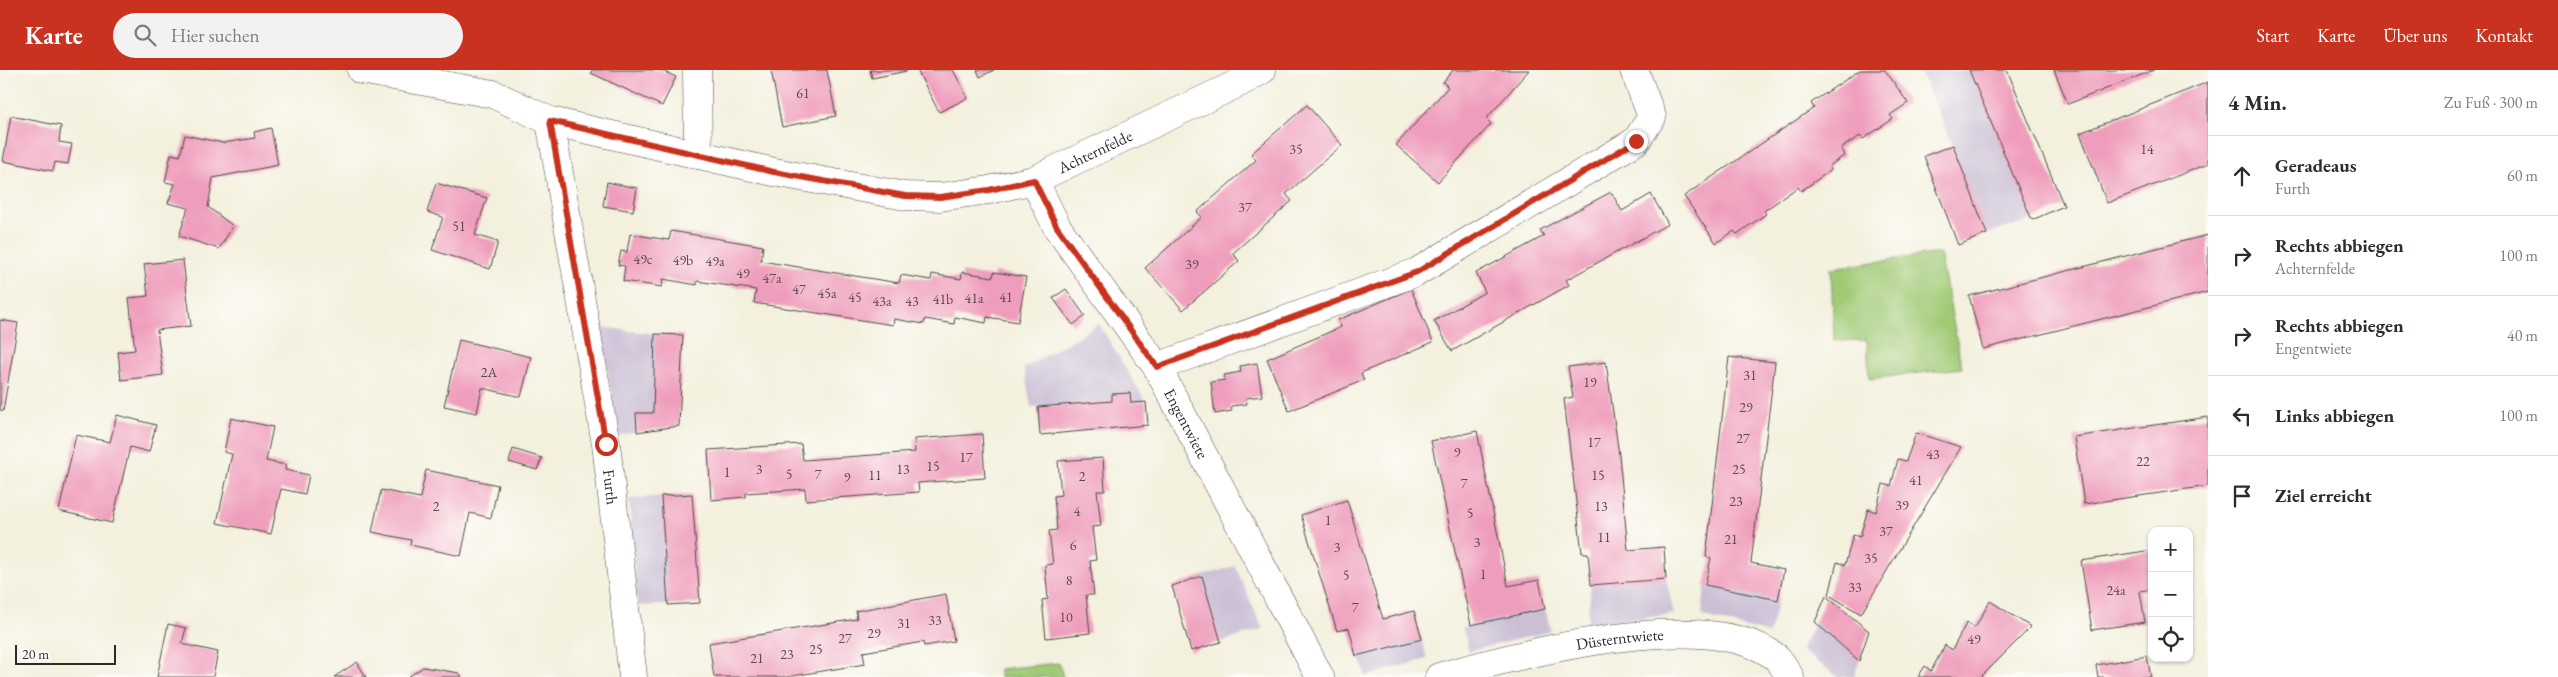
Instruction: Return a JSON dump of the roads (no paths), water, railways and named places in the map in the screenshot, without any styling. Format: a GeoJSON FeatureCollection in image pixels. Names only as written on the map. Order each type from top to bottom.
{"type":"FeatureCollection","features":[{"type":"Feature","properties":{"kind":"street","name":"Achternfelde"},"geometry":{"type":"LineString","coordinates":[[361,70],[493,94],[550,121],[774,172],[905,196],[940,197],[989,190],[1034,180],[1242,82],[1262,70]]}},
{"type":"Feature","properties":{"kind":"street"},"geometry":{"type":"LineString","coordinates":[[697,70],[698,155]]}},
{"type":"Feature","properties":{"kind":"street"},"geometry":{"type":"LineString","coordinates":[[1157,367],[1417,272],[1636,141],[1652,117],[1634,70]]}},
{"type":"Feature","properties":{"kind":"street","name":"Furth"},"geometry":{"type":"LineString","coordinates":[[550,121],[606,444],[633,677]]}},
{"type":"Feature","properties":{"kind":"street","name":"Engentwiete"},"geometry":{"type":"LineString","coordinates":[[1034,180],[1057,227],[1157,367],[1320,677]]}},
{"type":"Feature","properties":{"kind":"street","name":"Düsterntwiete"},"geometry":{"type":"LineString","coordinates":[[1439,677],[1591,640],[1656,634],[1722,638],[1751,646],[1778,659],[1790,677]]}}]}
